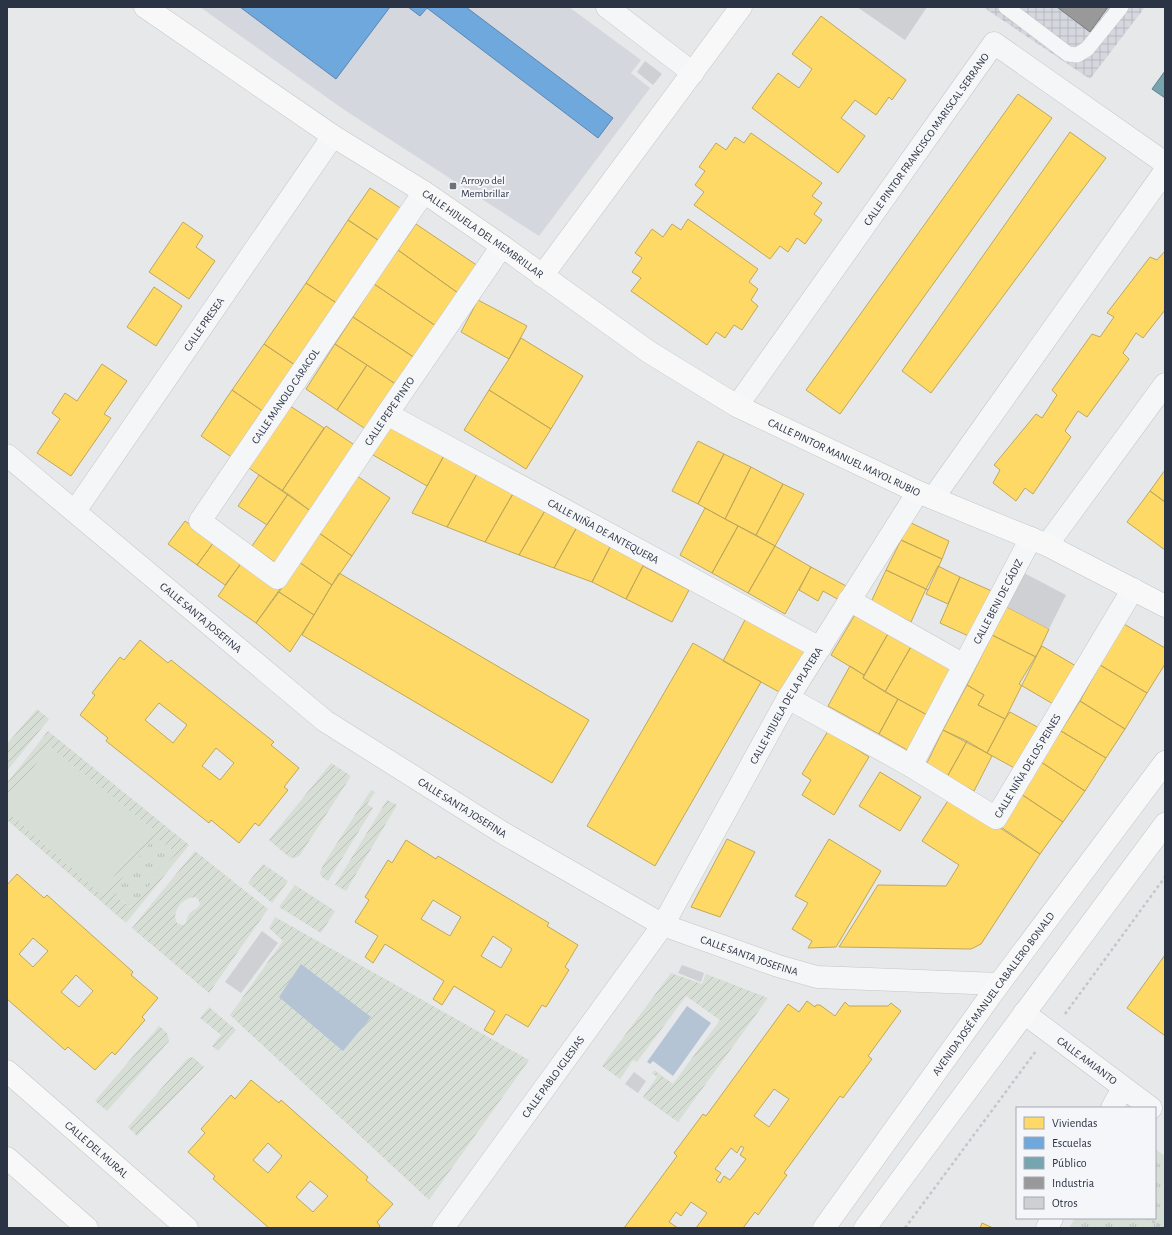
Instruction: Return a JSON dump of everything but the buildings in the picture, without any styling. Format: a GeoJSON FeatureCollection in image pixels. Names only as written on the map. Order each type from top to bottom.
{"type":"FeatureCollection","features":[{"type":"Feature","properties":{"kind":"street","name":"CALLE HIJUELA DEL MEMBRILLAR"},"geometry":{"type":"LineString","coordinates":[[145,7],[333,136],[424,192],[502,246],[542,276],[741,7]]}},
{"type":"Feature","properties":{"kind":"street"},"geometry":{"type":"LineString","coordinates":[[607,7],[693,73]]}},
{"type":"Feature","properties":{"kind":"street","name":"CALLE PINTOR FRANCISCO MARISCAL SERRANO"},"geometry":{"type":"LineString","coordinates":[[737,406],[994,42],[1165,163]]}},
{"type":"Feature","properties":{"kind":"street","name":"CALLE PRESEA"},"geometry":{"type":"LineString","coordinates":[[74,511],[333,136]]}},
{"type":"Feature","properties":{"kind":"street"},"geometry":{"type":"LineString","coordinates":[[925,495],[1165,171]]}},
{"type":"Feature","properties":{"kind":"street","name":"CALLE MANOLO CARACOL"},"geometry":{"type":"LineString","coordinates":[[277,578],[200,521],[424,192]]}},
{"type":"Feature","properties":{"kind":"street","name":"CALLE PEPE PINTO"},"geometry":{"type":"LineString","coordinates":[[277,578],[502,246]]}},
{"type":"Feature","properties":{"kind":"street","name":"CALLE PINTOR MANUEL MAYOL RUBIO"},"geometry":{"type":"LineString","coordinates":[[542,276],[648,352],[737,406],[925,495],[1039,541],[1165,606]]}},
{"type":"Feature","properties":{"kind":"street"},"geometry":{"type":"LineString","coordinates":[[1039,541],[1165,384]]}},
{"type":"Feature","properties":{"kind":"street","name":"CALLE NIÑA DE ANTEQUERA"},"geometry":{"type":"LineString","coordinates":[[387,414],[820,648]]}},
{"type":"Feature","properties":{"kind":"street","name":"CALLE SANTA JOSEFINA"},"geometry":{"type":"LineString","coordinates":[[7,455],[325,721],[502,833],[663,925],[778,966],[817,976],[999,984]]}},
{"type":"Feature","properties":{"kind":"street","name":"CALLE HIJUELA DE LA PLATERA"},"geometry":{"type":"LineString","coordinates":[[663,925],[788,698],[849,600],[925,495]]}},
{"type":"Feature","properties":{"kind":"street","name":"CALLE BENI DE CÁDIZ"},"geometry":{"type":"LineString","coordinates":[[911,766],[964,665],[1039,541]]}},
{"type":"Feature","properties":{"kind":"street","name":"CALLE NIÑA DE LOS PEINES"},"geometry":{"type":"LineString","coordinates":[[788,698],[911,766],[996,818],[1133,589]]}},
{"type":"Feature","properties":{"kind":"street"},"geometry":{"type":"LineString","coordinates":[[849,600],[964,665]]}},
{"type":"Feature","properties":{"kind":"street","name":"AVENIDA JOSÉ MANUEL CABALLERO BONALD"},"geometry":{"type":"LineString","coordinates":[[824,1228],[999,984],[1165,762]]}},
{"type":"Feature","properties":{"kind":"street"},"geometry":{"type":"LineString","coordinates":[[865,1228],[1165,824]]}},
{"type":"Feature","properties":{"kind":"street","name":"CALLE PABLO IGLESIAS"},"geometry":{"type":"LineString","coordinates":[[443,1228],[663,925]]}},
{"type":"Feature","properties":{"kind":"street","name":"CALLE AMIANTO"},"geometry":{"type":"LineString","coordinates":[[1024,1013],[1151,1107]]}},
{"type":"Feature","properties":{"kind":"street","name":"CALLE DEL MURAL"},"geometry":{"type":"LineString","coordinates":[[7,1071],[187,1228]]}},
{"type":"Feature","properties":{"kind":"street"},"geometry":{"type":"LineString","coordinates":[[1113,1107],[1123,1088]]}},
{"type":"Feature","properties":{"kind":"street"},"geometry":{"type":"LineString","coordinates":[[1156,1111],[1165,1118]]}},
{"type":"Feature","properties":{"kind":"street"},"geometry":{"type":"LineString","coordinates":[[7,1158],[87,1228]]}},
{"type":"Feature","properties":{"kind":"street"},"geometry":{"type":"LineString","coordinates":[[1047,1228],[1052,1219]]}},
{"type":"Feature","properties":{"kind":"lane"},"geometry":{"type":"LineString","coordinates":[[1006,7],[1068,54],[1077,55],[1087,49],[1121,7]]}},
{"type":"Feature","properties":{"kind":"path"},"geometry":{"type":"LineString","coordinates":[[1149,1219],[1164,1228]]}},
{"type":"Feature","properties":{"kind":"shaded area"},"geometry":{"type":"Polygon","coordinates":[[[200,7],[569,7],[641,60],[631,73],[650,88],[539,236],[343,109],[200,7]]]}},
{"type":"Feature","properties":{"kind":"shaded area"},"geometry":{"type":"Polygon","coordinates":[[[983,7],[1145,7],[1090,79],[983,7]]]}},
{"type":"Feature","properties":{"kind":"green space"},"geometry":{"type":"Polygon","coordinates":[[[37,709],[49,719],[7,771],[7,744],[37,709]]]}},
{"type":"Feature","properties":{"kind":"green space"},"geometry":{"type":"Polygon","coordinates":[[[48,731],[189,845],[126,923],[7,820],[7,811],[100,893],[152,829],[50,747],[7,800],[7,783],[48,731]],[[155,836],[111,892],[131,908],[176,853],[155,836]]]}},
{"type":"Feature","properties":{"kind":"green space"},"geometry":{"type":"Polygon","coordinates":[[[50,747],[152,829],[100,893],[7,811],[7,800],[50,747]]]}},
{"type":"Feature","properties":{"kind":"green space"},"geometry":{"type":"Polygon","coordinates":[[[331,763],[351,776],[300,855],[295,858],[289,857],[269,840],[331,763]]]}},
{"type":"Feature","properties":{"kind":"green space"},"geometry":{"type":"Polygon","coordinates":[[[371,790],[375,792],[367,804],[373,808],[328,881],[322,877],[320,873],[323,865],[371,790]]]}},
{"type":"Feature","properties":{"kind":"green space"},"geometry":{"type":"Polygon","coordinates":[[[387,800],[397,805],[346,891],[335,885],[387,800]]]}},
{"type":"Feature","properties":{"kind":"green space"},"geometry":{"type":"Polygon","coordinates":[[[155,835],[176,853],[132,908],[111,892],[155,835]]]}},
{"type":"Feature","properties":{"kind":"green space"},"geometry":{"type":"Polygon","coordinates":[[[195,851],[268,909],[209,993],[132,928],[195,851]],[[195,897],[187,899],[181,903],[177,909],[175,917],[177,923],[183,925],[185,924],[188,915],[199,906],[200,904],[198,899],[195,897]]]}},
{"type":"Feature","properties":{"kind":"green space"},"geometry":{"type":"Polygon","coordinates":[[[263,864],[288,881],[272,903],[248,883],[263,864]]]}},
{"type":"Feature","properties":{"kind":"green space"},"geometry":{"type":"Polygon","coordinates":[[[295,885],[335,911],[321,933],[279,907],[295,885]]]}},
{"type":"Feature","properties":{"kind":"green space"},"geometry":{"type":"Polygon","coordinates":[[[275,917],[529,1060],[429,1200],[230,1015],[283,941],[269,928],[275,917]]]}},
{"type":"Feature","properties":{"kind":"green space"},"geometry":{"type":"Polygon","coordinates":[[[671,973],[702,984],[706,974],[768,998],[678,1122],[643,1097],[657,1077],[652,1073],[654,1070],[673,1084],[720,1020],[686,996],[637,1062],[633,1060],[620,1079],[602,1066],[671,973]]]}},
{"type":"Feature","properties":{"kind":"green space"},"geometry":{"type":"Polygon","coordinates":[[[209,1007],[236,1030],[218,1051],[212,1046],[221,1035],[200,1018],[209,1007]]]}},
{"type":"Feature","properties":{"kind":"green space"},"geometry":{"type":"Polygon","coordinates":[[[159,1026],[167,1033],[169,1041],[107,1111],[95,1101],[159,1026]]]}},
{"type":"Feature","properties":{"kind":"green space"},"geometry":{"type":"Polygon","coordinates":[[[191,1057],[204,1067],[137,1136],[128,1127],[187,1059],[191,1057]]]}},
{"type":"Feature","properties":{"kind":"green space"},"geometry":{"type":"Polygon","coordinates":[[[1156,1150],[1165,1156],[1165,1228],[1069,1228],[1074,1219],[1156,1219],[1156,1150]]]}},
{"type":"Feature","properties":{"kind":"water"},"geometry":{"type":"Polygon","coordinates":[[[301,964],[371,1017],[343,1051],[279,997],[301,964]]]}},
{"type":"Feature","properties":{"kind":"water"},"geometry":{"type":"Polygon","coordinates":[[[687,1006],[711,1023],[673,1076],[653,1061],[650,1064],[647,1062],[687,1006]]]}},
{"type":"Feature","properties":{"kind":"place","name":"Arroyo del Membrillar"},"geometry":{"type":"Point","coordinates":[453,186]}}]}
